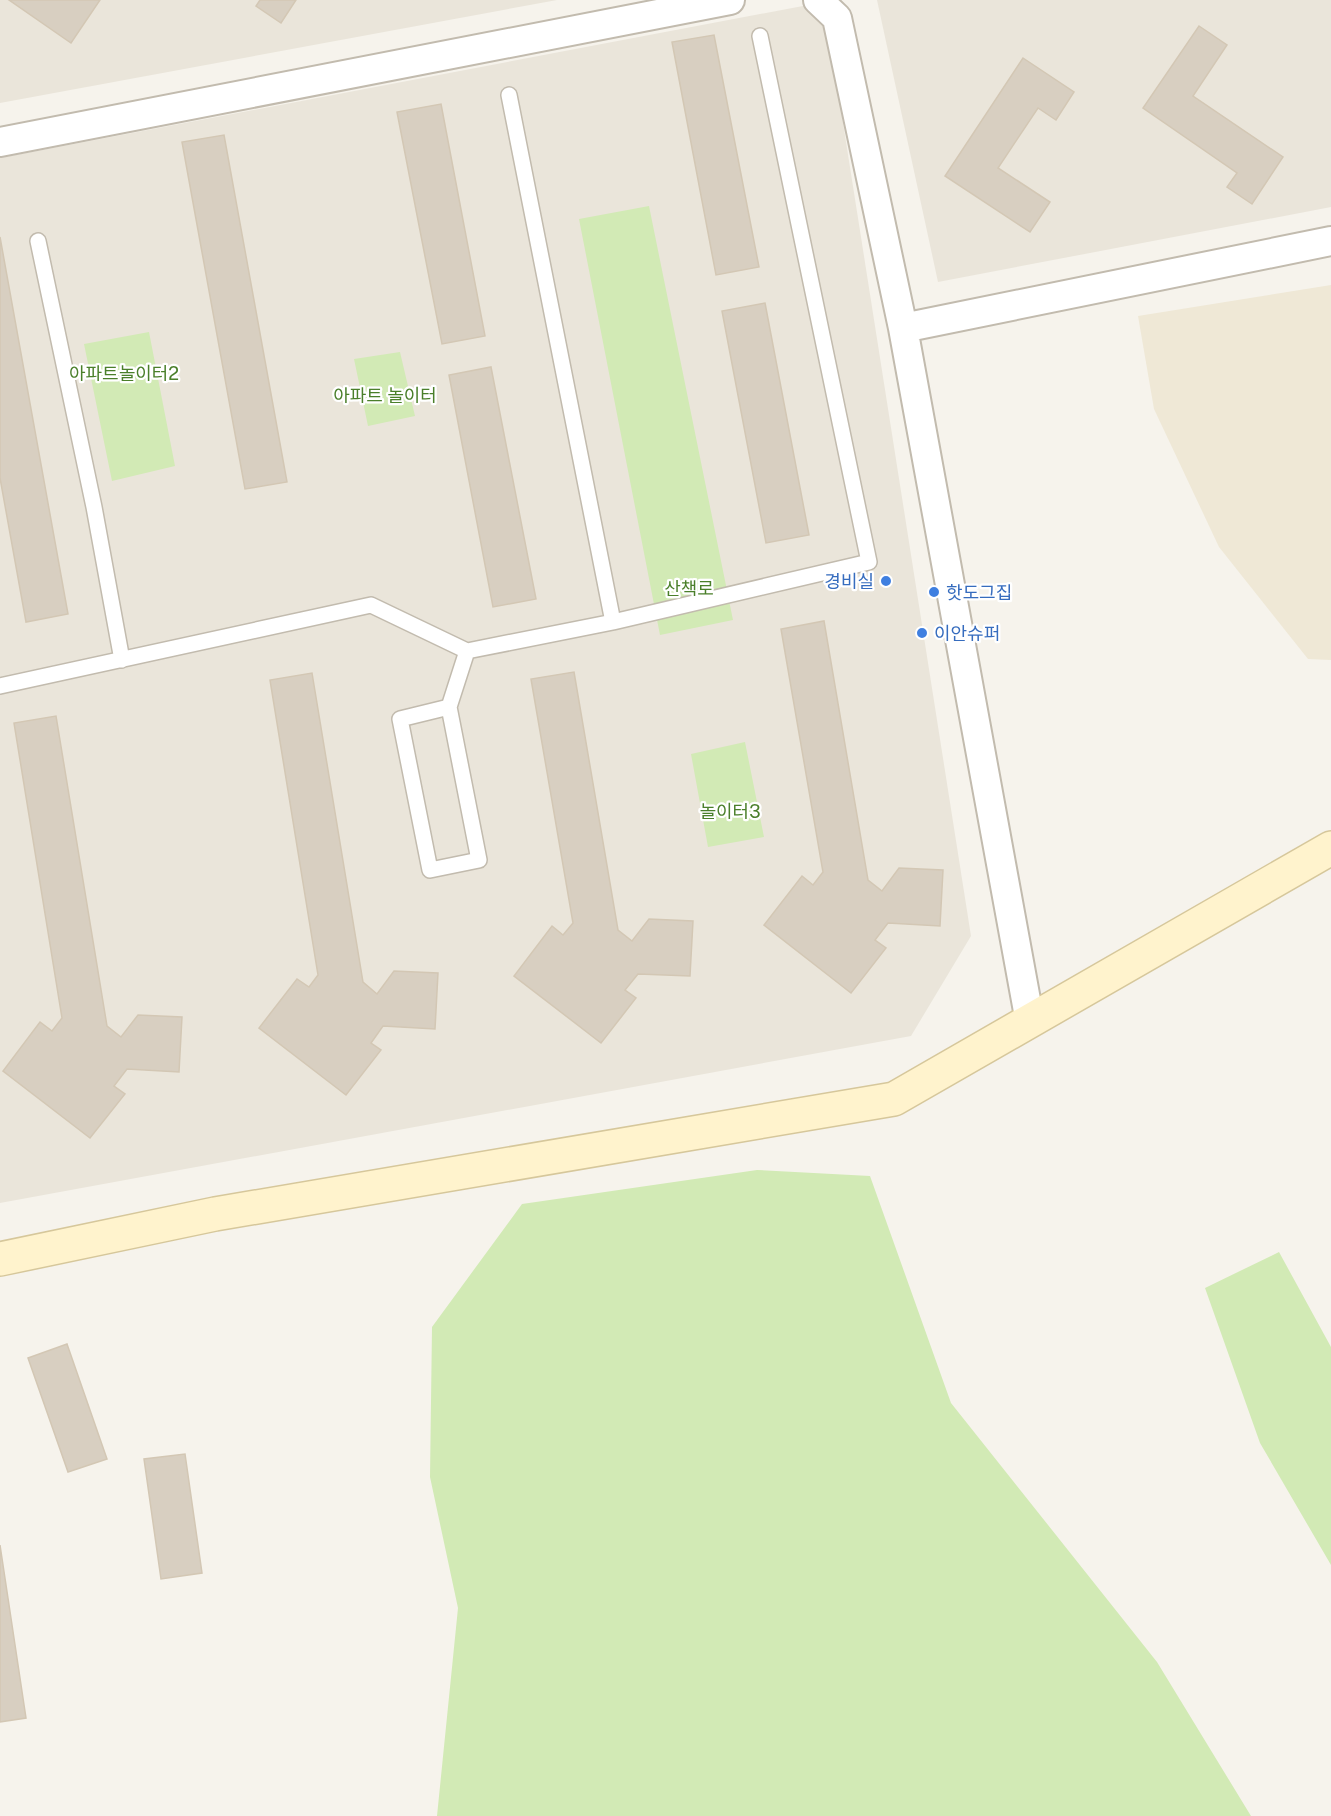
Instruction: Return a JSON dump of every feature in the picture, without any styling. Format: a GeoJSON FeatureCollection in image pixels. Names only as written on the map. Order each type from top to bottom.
{"type":"FeatureCollection","features":[{"type":"Feature","properties":{"kind":"street"},"geometry":{"type":"LineString","coordinates":[[0,142],[730,0]]}},
{"type":"Feature","properties":{"kind":"street"},"geometry":{"type":"LineString","coordinates":[[818,0],[837,18],[903,327],[1030,1022]]}},
{"type":"Feature","properties":{"kind":"street"},"geometry":{"type":"LineString","coordinates":[[903,327],[1331,242]]}},
{"type":"Feature","properties":{"kind":"street"},"geometry":{"type":"LineString","coordinates":[[0,1259],[215,1214],[894,1099],[1331,848]]}},
{"type":"Feature","properties":{"kind":"lane"},"geometry":{"type":"LineString","coordinates":[[0,686],[371,605],[467,651],[614,622],[869,562],[760,36]]}},
{"type":"Feature","properties":{"kind":"lane"},"geometry":{"type":"LineString","coordinates":[[509,95],[614,622]]}},
{"type":"Feature","properties":{"kind":"lane"},"geometry":{"type":"LineString","coordinates":[[38,241],[94,507],[122,660]]}},
{"type":"Feature","properties":{"kind":"lane"},"geometry":{"type":"LineString","coordinates":[[449,707],[400,719],[430,870],[480,860],[449,707],[467,651]]}},
{"type":"Feature","properties":{"kind":"shaded area"},"geometry":{"type":"Polygon","coordinates":[[[0,0],[557,0],[0,103],[0,0]]]}},
{"type":"Feature","properties":{"kind":"shaded area"},"geometry":{"type":"Polygon","coordinates":[[[877,0],[1331,0],[1331,207],[938,282],[877,0]]]}},
{"type":"Feature","properties":{"kind":"shaded area"},"geometry":{"type":"Polygon","coordinates":[[[824,2],[971,936],[911,1036],[0,1203],[0,158],[824,2]]]}},
{"type":"Feature","properties":{"kind":"shaded area"},"geometry":{"type":"Polygon","coordinates":[[[1331,285],[1331,660],[1308,659],[1219,547],[1154,409],[1138,316],[1331,285]]]}},
{"type":"Feature","properties":{"kind":"green space","name":"산책로"},"geometry":{"type":"Polygon","coordinates":[[[649,206],[733,620],[660,635],[579,219],[649,206]]]}},
{"type":"Feature","properties":{"kind":"green space","name":"아파트놀이터2"},"geometry":{"type":"Polygon","coordinates":[[[149,332],[175,466],[112,481],[84,344],[149,332]]]}},
{"type":"Feature","properties":{"kind":"green space","name":"아파트 놀이터"},"geometry":{"type":"Polygon","coordinates":[[[400,352],[415,416],[368,426],[354,359],[400,352]]]}},
{"type":"Feature","properties":{"kind":"green space","name":"놀이터3"},"geometry":{"type":"Polygon","coordinates":[[[745,742],[764,837],[708,847],[691,754],[745,742]]]}},
{"type":"Feature","properties":{"kind":"green space"},"geometry":{"type":"Polygon","coordinates":[[[757,1170],[870,1176],[951,1403],[1157,1662],[1251,1816],[437,1816],[458,1608],[430,1477],[432,1327],[522,1204],[757,1170]]]}},
{"type":"Feature","properties":{"kind":"green space"},"geometry":{"type":"Polygon","coordinates":[[[1279,1252],[1331,1347],[1331,1565],[1260,1443],[1205,1288],[1279,1252]]]}},
{"type":"Feature","properties":{"kind":"building"},"geometry":{"type":"Polygon","coordinates":[[[9,0],[100,0],[71,43],[9,0]]]}},
{"type":"Feature","properties":{"kind":"building"},"geometry":{"type":"Polygon","coordinates":[[[260,0],[296,0],[281,23],[256,6],[260,0]]]}},
{"type":"Feature","properties":{"kind":"building"},"geometry":{"type":"Polygon","coordinates":[[[1199,26],[1227,45],[1193,96],[1283,157],[1252,204],[1227,187],[1237,173],[1143,108],[1199,26]]]}},
{"type":"Feature","properties":{"kind":"building"},"geometry":{"type":"Polygon","coordinates":[[[714,35],[759,267],[716,275],[672,42],[714,35]]]}},
{"type":"Feature","properties":{"kind":"building"},"geometry":{"type":"Polygon","coordinates":[[[1023,58],[1074,92],[1056,120],[1038,108],[998,168],[1050,202],[1030,232],[945,176],[1023,58]]]}},
{"type":"Feature","properties":{"kind":"building"},"geometry":{"type":"Polygon","coordinates":[[[441,104],[485,336],[442,344],[397,112],[441,104]]]}},
{"type":"Feature","properties":{"kind":"building"},"geometry":{"type":"Polygon","coordinates":[[[224,135],[287,482],[245,489],[182,142],[224,135]]]}},
{"type":"Feature","properties":{"kind":"building"},"geometry":{"type":"Polygon","coordinates":[[[0,237],[68,614],[26,622],[0,478],[0,237]]]}},
{"type":"Feature","properties":{"kind":"building"},"geometry":{"type":"Polygon","coordinates":[[[765,303],[809,535],[766,543],[722,311],[765,303]]]}},
{"type":"Feature","properties":{"kind":"building"},"geometry":{"type":"Polygon","coordinates":[[[491,367],[536,599],[493,607],[449,375],[491,367]]]}},
{"type":"Feature","properties":{"kind":"building"},"geometry":{"type":"Polygon","coordinates":[[[824,621],[868,880],[882,891],[899,868],[943,870],[940,926],[888,923],[875,940],[886,948],[851,993],[764,925],[802,876],[813,885],[823,872],[781,629],[824,621]]]}},
{"type":"Feature","properties":{"kind":"building"},"geometry":{"type":"Polygon","coordinates":[[[574,672],[618,930],[632,941],[649,919],[693,921],[690,976],[638,974],[625,990],[636,998],[601,1043],[514,976],[552,926],[563,935],[573,923],[531,679],[574,672]]]}},
{"type":"Feature","properties":{"kind":"building"},"geometry":{"type":"Polygon","coordinates":[[[312,673],[363,982],[377,994],[394,971],[438,973],[435,1029],[383,1026],[371,1043],[381,1050],[346,1095],[259,1028],[297,979],[309,987],[318,975],[270,680],[312,673]]]}},
{"type":"Feature","properties":{"kind":"building"},"geometry":{"type":"Polygon","coordinates":[[[56,716],[107,1026],[121,1037],[138,1015],[182,1017],[179,1072],[127,1069],[114,1086],[125,1094],[90,1138],[3,1071],[40,1022],[52,1031],[62,1018],[14,723],[56,716]]]}},
{"type":"Feature","properties":{"kind":"building"},"geometry":{"type":"Polygon","coordinates":[[[67,1344],[107,1459],[68,1472],[28,1358],[67,1344]]]}},
{"type":"Feature","properties":{"kind":"building"},"geometry":{"type":"Polygon","coordinates":[[[185,1454],[202,1573],[161,1579],[144,1459],[185,1454]]]}},
{"type":"Feature","properties":{"kind":"building"},"geometry":{"type":"Polygon","coordinates":[[[0,1545],[26,1718],[0,1722],[0,1545]]]}},
{"type":"Feature","properties":{"kind":"place","name":"경비실"},"geometry":{"type":"Point","coordinates":[886,581]}},
{"type":"Feature","properties":{"kind":"place","name":"핫도그집"},"geometry":{"type":"Point","coordinates":[934,592]}},
{"type":"Feature","properties":{"kind":"place","name":"이안슈퍼"},"geometry":{"type":"Point","coordinates":[922,633]}}]}
